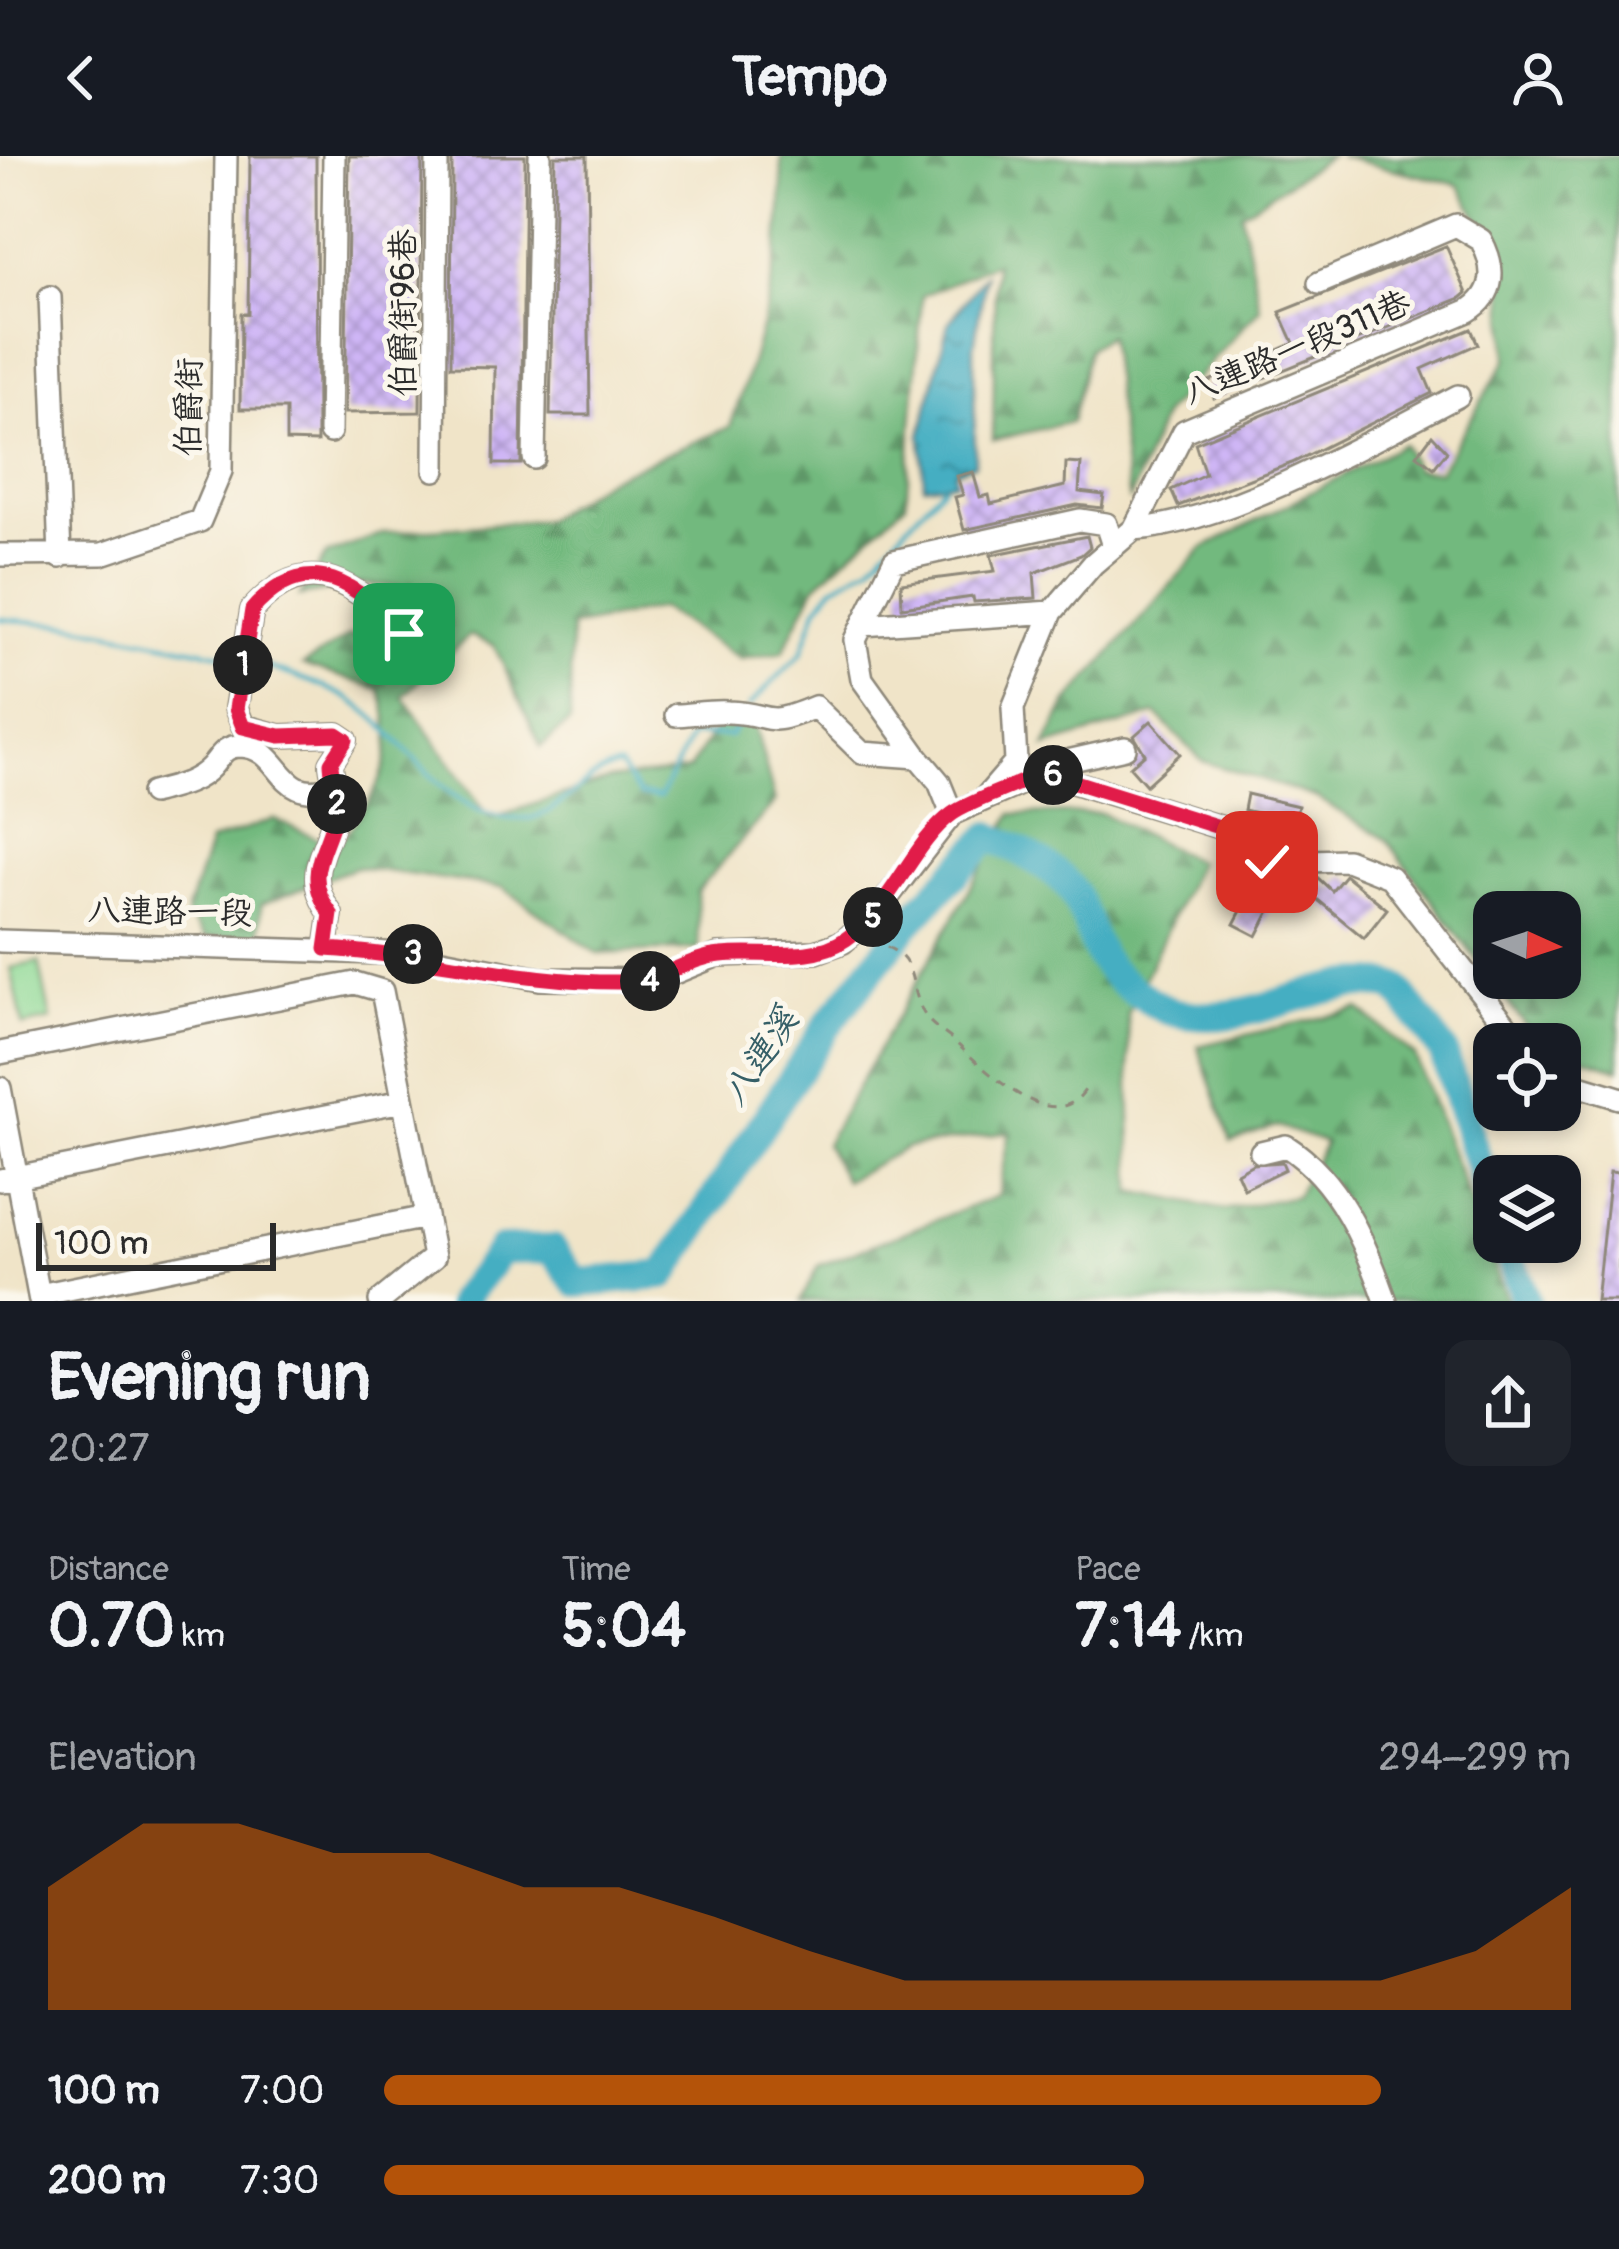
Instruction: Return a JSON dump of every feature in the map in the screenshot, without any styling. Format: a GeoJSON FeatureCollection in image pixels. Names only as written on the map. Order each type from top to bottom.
{"type":"FeatureCollection","features":[{"type":"Feature","properties":{"kind":"street","name":"伯爵街"},"geometry":{"type":"LineString","coordinates":[[0,555],[102,554],[200,521],[221,471],[226,156]]}},
{"type":"Feature","properties":{"kind":"street"},"geometry":{"type":"LineString","coordinates":[[330,432],[334,156]]}},
{"type":"Feature","properties":{"kind":"street","name":"伯爵街96巷"},"geometry":{"type":"LineString","coordinates":[[435,470],[437,156]]}},
{"type":"Feature","properties":{"kind":"street"},"geometry":{"type":"LineString","coordinates":[[535,458],[540,156]]}},
{"type":"Feature","properties":{"kind":"street","name":"八連路一段311巷"},"geometry":{"type":"LineString","coordinates":[[980,804],[1016,762],[1013,709],[1052,612],[1134,529],[1184,430],[1468,311],[1484,302],[1493,277],[1481,240],[1456,225],[1319,283]]}},
{"type":"Feature","properties":{"kind":"street"},"geometry":{"type":"LineString","coordinates":[[50,297],[60,556]]}},
{"type":"Feature","properties":{"kind":"street"},"geometry":{"type":"LineString","coordinates":[[1134,529],[1174,527],[1367,443],[1458,396]]}},
{"type":"Feature","properties":{"kind":"street"},"geometry":{"type":"LineString","coordinates":[[1113,547],[1106,524],[1080,520],[893,561],[855,640],[862,679],[939,782],[952,814],[1054,764],[1125,748]]}},
{"type":"Feature","properties":{"kind":"street"},"geometry":{"type":"LineString","coordinates":[[326,949],[331,914],[316,893],[316,872],[338,798],[331,763],[346,740],[337,734],[280,736],[243,727],[236,709],[252,610],[284,585],[322,578],[362,590],[404,634]]}},
{"type":"Feature","properties":{"kind":"street"},"geometry":{"type":"LineString","coordinates":[[864,619],[1052,612]]}},
{"type":"Feature","properties":{"kind":"street"},"geometry":{"type":"LineString","coordinates":[[676,715],[733,712],[781,722],[815,707],[862,753],[918,758]]}},
{"type":"Feature","properties":{"kind":"street"},"geometry":{"type":"LineString","coordinates":[[152,793],[195,780],[223,751],[236,746],[260,749],[299,791],[334,786]]}},
{"type":"Feature","properties":{"kind":"street"},"geometry":{"type":"LineString","coordinates":[[1043,772],[1219,827],[1267,862],[1347,860],[1371,866],[1390,877],[1505,1023]]}},
{"type":"Feature","properties":{"kind":"street","name":"八連路一段"},"geometry":{"type":"LineString","coordinates":[[0,941],[411,954],[540,979],[657,980],[718,955],[816,952],[843,942],[874,916],[952,814]]}},
{"type":"Feature","properties":{"kind":"street"},"geometry":{"type":"LineString","coordinates":[[0,1052],[355,983],[382,991],[434,1257],[380,1301]]}},
{"type":"Feature","properties":{"kind":"street"},"geometry":{"type":"LineString","coordinates":[[1581,1087],[1619,1099]]}},
{"type":"Feature","properties":{"kind":"street"},"geometry":{"type":"LineString","coordinates":[[0,1088],[8,1179],[39,1298],[426,1216]]}},
{"type":"Feature","properties":{"kind":"street"},"geometry":{"type":"LineString","coordinates":[[8,1179],[404,1101]]}},
{"type":"Feature","properties":{"kind":"street"},"geometry":{"type":"LineString","coordinates":[[1261,1152],[1286,1146],[1306,1158],[1362,1234],[1386,1301]]}},
{"type":"Feature","properties":{"kind":"path"},"geometry":{"type":"LineString","coordinates":[[883,944],[901,958],[928,1020],[992,1078],[1039,1103],[1061,1106],[1079,1100],[1085,1090]]}},
{"type":"Feature","properties":{"kind":"green space"},"geometry":{"type":"Polygon","coordinates":[[[781,156],[1330,156],[1241,213],[1260,308],[1163,415],[1129,501],[1108,335],[1089,348],[1071,422],[993,440],[995,263],[922,296],[906,503],[815,586],[783,652],[740,659],[660,608],[571,627],[570,722],[541,747],[494,645],[470,635],[403,696],[490,819],[608,780],[689,770],[721,718],[754,722],[775,802],[697,891],[699,949],[598,954],[502,887],[356,867],[261,904],[260,935],[205,938],[186,914],[210,842],[274,819],[336,847],[382,774],[389,735],[380,689],[303,665],[351,635],[399,647],[429,640],[433,612],[415,588],[361,584],[300,596],[326,555],[384,533],[544,520],[605,480],[730,427],[752,361],[776,259],[781,156]]]}},
{"type":"Feature","properties":{"kind":"green space"},"geometry":{"type":"Polygon","coordinates":[[[1338,156],[1619,156],[1619,1069],[1581,1057],[1581,1023],[1523,1023],[1505,999],[1581,999],[1581,891],[1473,891],[1473,955],[1387,840],[1315,797],[1202,761],[1156,714],[1045,747],[1067,703],[1202,549],[1403,444],[1415,469],[1439,471],[1507,359],[1503,262],[1459,185],[1338,156]]]}},
{"type":"Feature","properties":{"kind":"green space"},"geometry":{"type":"Polygon","coordinates":[[[1101,813],[1198,862],[1128,1014],[1133,1191],[1224,1210],[1296,1196],[1325,1142],[1276,1126],[1231,1141],[1198,1046],[1359,1009],[1415,1056],[1473,1210],[1473,1263],[1493,1263],[1507,1301],[801,1301],[818,1266],[998,1196],[1009,1132],[907,1147],[845,1181],[825,1144],[1012,814],[1101,813]]]}},
{"type":"Feature","properties":{"kind":"green space"},"geometry":{"type":"Polygon","coordinates":[[[39,962],[51,1020],[23,1026],[11,968],[39,962]]]}},
{"type":"Feature","properties":{"kind":"water"},"geometry":{"type":"Polygon","coordinates":[[[986,273],[974,346],[975,464],[955,471],[955,482],[924,486],[921,435],[948,324],[986,273]]]}},
{"type":"Feature","properties":{"kind":"building"},"geometry":{"type":"Polygon","coordinates":[[[250,156],[316,156],[317,442],[286,441],[286,409],[240,409],[241,314],[248,314],[250,156]]]}},
{"type":"Feature","properties":{"kind":"building"},"geometry":{"type":"Polygon","coordinates":[[[349,156],[422,156],[420,412],[345,413],[349,156]]]}},
{"type":"Feature","properties":{"kind":"building"},"geometry":{"type":"Polygon","coordinates":[[[452,156],[525,156],[521,464],[494,464],[495,367],[451,366],[452,156]]]}},
{"type":"Feature","properties":{"kind":"building"},"geometry":{"type":"Polygon","coordinates":[[[555,156],[587,156],[590,415],[550,415],[555,156]]]}},
{"type":"Feature","properties":{"kind":"building"},"geometry":{"type":"Polygon","coordinates":[[[1446,246],[1467,293],[1461,298],[1214,398],[1207,382],[1294,343],[1280,312],[1446,246]]]}},
{"type":"Feature","properties":{"kind":"building"},"geometry":{"type":"Polygon","coordinates":[[[1471,329],[1478,344],[1422,369],[1432,393],[1292,463],[1178,506],[1171,490],[1205,474],[1195,443],[1471,329]]]}},
{"type":"Feature","properties":{"kind":"building"},"geometry":{"type":"Polygon","coordinates":[[[1432,435],[1447,451],[1434,468],[1417,455],[1432,435]]]}},
{"type":"Feature","properties":{"kind":"building"},"geometry":{"type":"Polygon","coordinates":[[[1066,463],[1081,464],[1079,492],[1104,495],[1102,508],[1077,505],[964,530],[955,497],[963,495],[957,476],[973,472],[980,497],[989,495],[991,504],[1065,486],[1066,463]]]}},
{"type":"Feature","properties":{"kind":"building"},"geometry":{"type":"Polygon","coordinates":[[[1087,536],[1090,547],[1081,555],[1034,573],[1036,598],[974,602],[973,597],[902,607],[901,583],[995,571],[991,555],[1087,536]]]}},
{"type":"Feature","properties":{"kind":"building"},"geometry":{"type":"Polygon","coordinates":[[[1151,721],[1180,754],[1146,785],[1130,767],[1145,754],[1134,736],[1151,721]]]}},
{"type":"Feature","properties":{"kind":"building"},"geometry":{"type":"Polygon","coordinates":[[[1247,794],[1298,806],[1295,822],[1244,810],[1247,794]]]}},
{"type":"Feature","properties":{"kind":"building"},"geometry":{"type":"Polygon","coordinates":[[[1259,874],[1284,884],[1257,936],[1234,924],[1251,892],[1257,895],[1259,874]]]}},
{"type":"Feature","properties":{"kind":"building"},"geometry":{"type":"Polygon","coordinates":[[[1345,875],[1387,909],[1364,938],[1307,891],[1318,878],[1332,891],[1345,875]]]}},
{"type":"Feature","properties":{"kind":"building"},"geometry":{"type":"Polygon","coordinates":[[[1282,1162],[1285,1169],[1244,1189],[1237,1173],[1253,1164],[1282,1162]]]}},
{"type":"Feature","properties":{"kind":"building"},"geometry":{"type":"Polygon","coordinates":[[[1610,1172],[1619,1173],[1619,1301],[1596,1301],[1610,1172]]]}},
{"type":"Feature","properties":{"kind":"waterway"},"geometry":{"type":"LineString","coordinates":[[749,706],[802,653],[817,608],[834,586],[870,566],[943,486]]}},
{"type":"Feature","properties":{"kind":"waterway"},"geometry":{"type":"LineString","coordinates":[[0,619],[72,625],[236,657]]}},
{"type":"Feature","properties":{"kind":"waterway"},"geometry":{"type":"LineString","coordinates":[[253,661],[357,704],[450,793],[495,816],[536,817],[594,777],[619,766],[640,795],[660,797],[692,735],[730,736],[739,721]]}},
{"type":"Feature","properties":{"kind":"waterway","name":"八連溪"},"geometry":{"type":"LineString","coordinates":[[461,1301],[501,1250],[552,1249],[577,1283],[664,1275],[827,1026],[906,925],[990,836],[1058,875],[1073,892],[1107,966],[1133,990],[1168,1010],[1204,1016],[1232,1014],[1339,987],[1396,987],[1443,1051],[1476,1155]]}},
{"type":"Feature","properties":{"kind":"waterway","name":"八連溪"},"geometry":{"type":"LineString","coordinates":[[1512,1263],[1526,1301]]}},
{"type":"Feature","properties":{"kind":"route"},"geometry":{"type":"LineString","coordinates":[[404,634],[362,590],[344,581],[294,581],[264,596],[252,610],[236,709],[243,727],[280,736],[337,734],[346,740],[331,763],[338,798],[316,872],[316,893],[331,914],[326,949],[411,954],[540,979],[626,982],[657,980],[686,964],[718,955],[816,952],[843,942],[874,916],[952,814],[1043,772],[1219,827],[1248,853],[1267,862]]}}]}
